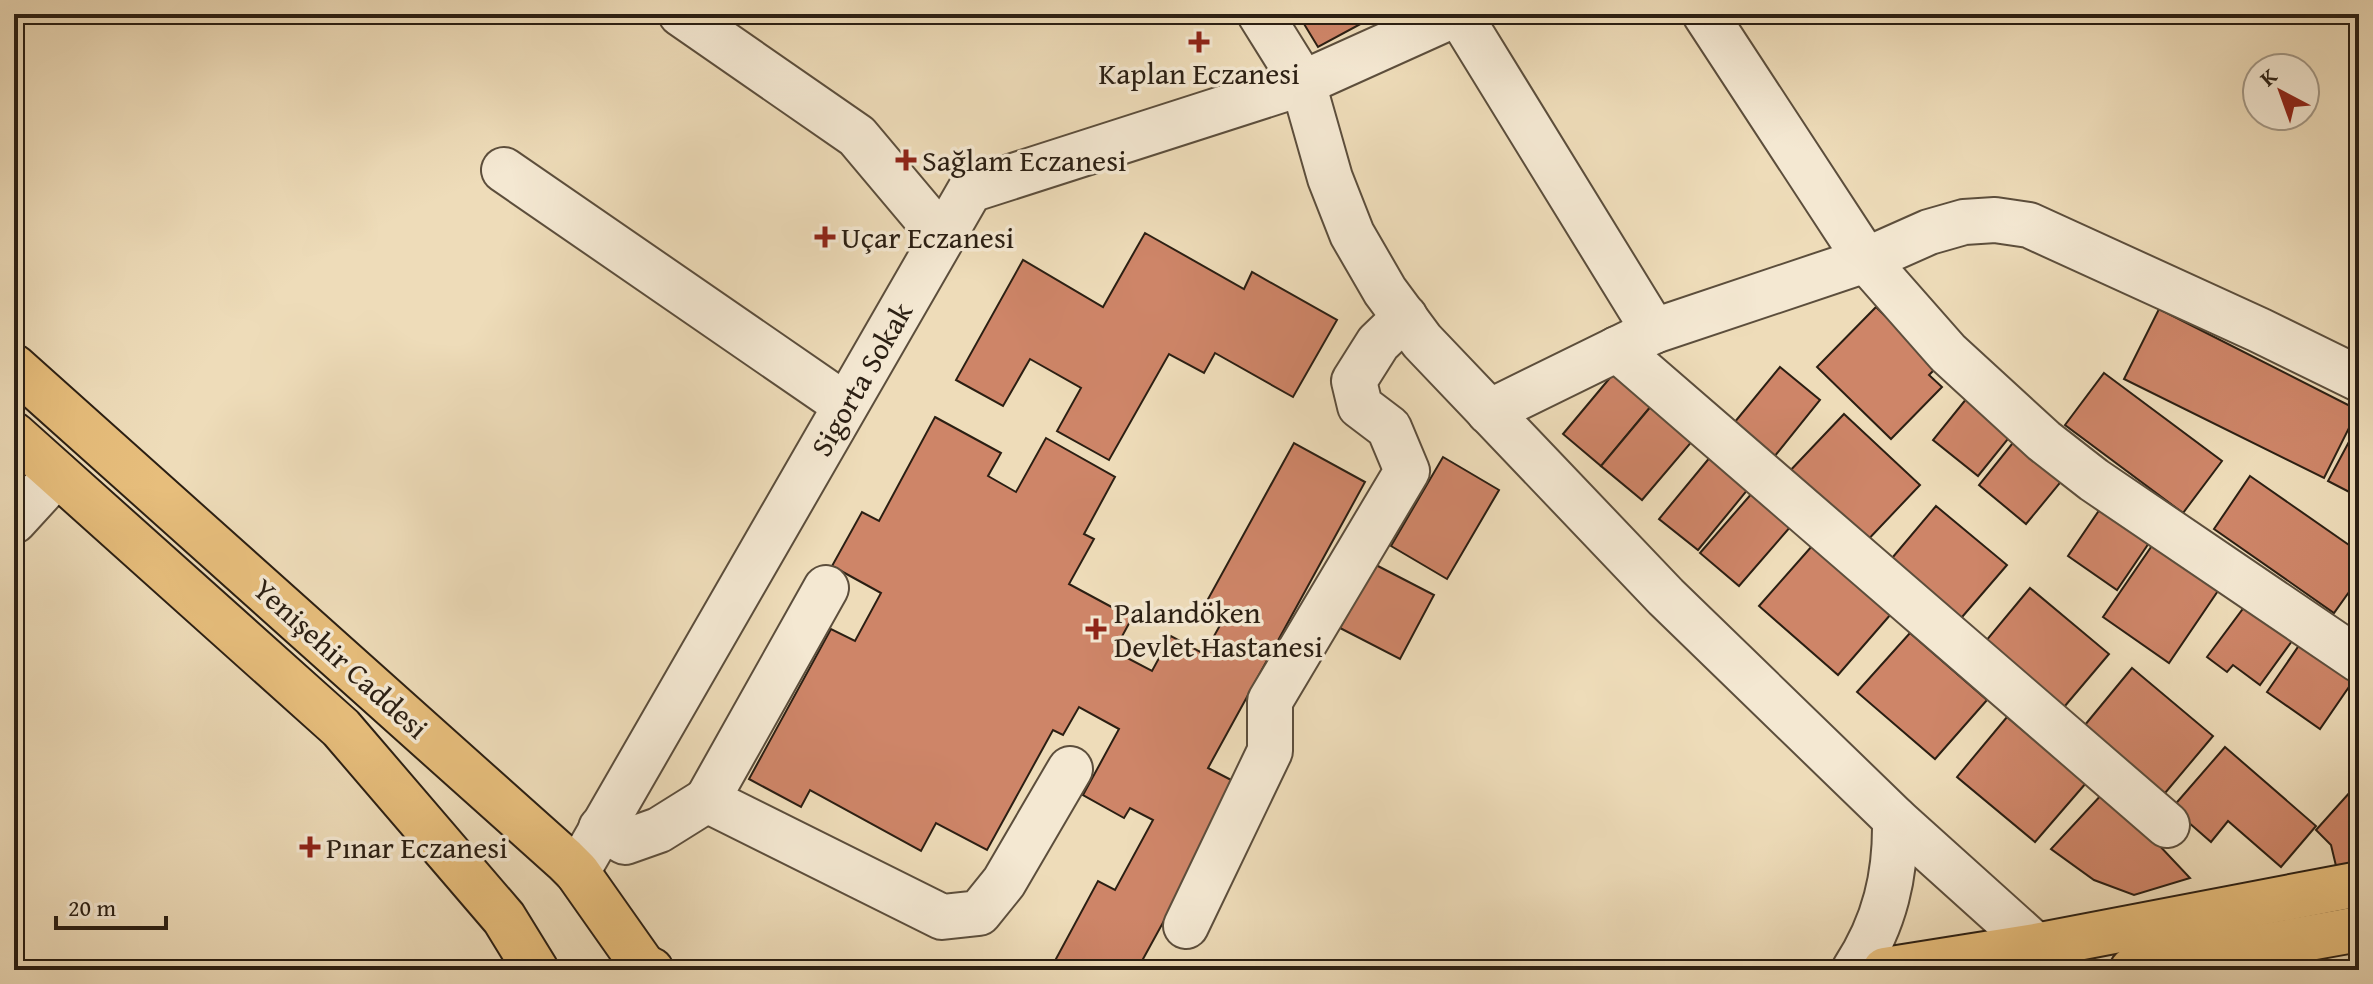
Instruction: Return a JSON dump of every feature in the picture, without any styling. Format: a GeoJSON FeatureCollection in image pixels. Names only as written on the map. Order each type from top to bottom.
{"type":"FeatureCollection","features":[{"type":"Feature","properties":{"kind":"main road","name":"Yenişehir Caddesi"},"geometry":{"type":"LineString","coordinates":[[14,367],[577,872],[647,969]]}},
{"type":"Feature","properties":{"kind":"main road","name":"Yenişehir Caddesi"},"geometry":{"type":"LineString","coordinates":[[14,435],[341,728],[504,918],[536,970]]}},
{"type":"Feature","properties":{"kind":"main road"},"geometry":{"type":"LineString","coordinates":[[1885,970],[2036,946],[2359,884]]}},
{"type":"Feature","properties":{"kind":"main road"},"geometry":{"type":"LineString","coordinates":[[2132,970],[2359,929]]}},
{"type":"Feature","properties":{"kind":"street"},"geometry":{"type":"LineString","coordinates":[[681,14],[857,136],[942,237]]}},
{"type":"Feature","properties":{"kind":"street"},"geometry":{"type":"LineString","coordinates":[[1260,14],[1303,83],[1330,178],[1352,234],[1385,291],[1422,341],[1666,597],[1895,819],[2036,946]]}},
{"type":"Feature","properties":{"kind":"street"},"geometry":{"type":"LineString","coordinates":[[1705,14],[1866,260],[1948,353],[2044,441],[2094,480],[2359,660]]}},
{"type":"Feature","properties":{"kind":"street"},"geometry":{"type":"LineString","coordinates":[[1446,16],[1636,340],[2167,825]]}},
{"type":"Feature","properties":{"kind":"street","name":"Sigorta Sokak"},"geometry":{"type":"LineString","coordinates":[[577,872],[970,190],[1303,83],[1446,16]]}},
{"type":"Feature","properties":{"kind":"street"},"geometry":{"type":"LineString","coordinates":[[504,170],[845,405]]}},
{"type":"Feature","properties":{"kind":"street"},"geometry":{"type":"LineString","coordinates":[[1489,412],[1636,340],[1866,260],[1929,232],[1964,222],[1995,220],[2029,225],[2359,379]]}},
{"type":"Feature","properties":{"kind":"street"},"geometry":{"type":"LineString","coordinates":[[1186,926],[1270,751],[1270,701],[1407,471],[1389,428],[1360,406],[1354,381],[1378,343],[1405,317]]}},
{"type":"Feature","properties":{"kind":"street"},"geometry":{"type":"LineString","coordinates":[[14,521],[57,474]]}},
{"type":"Feature","properties":{"kind":"street"},"geometry":{"type":"LineString","coordinates":[[601,828],[625,842],[659,830],[707,800],[826,588]]}},
{"type":"Feature","properties":{"kind":"street"},"geometry":{"type":"LineString","coordinates":[[707,800],[942,917],[966,915],[979,913],[1004,882],[1070,769]]}},
{"type":"Feature","properties":{"kind":"street"},"geometry":{"type":"LineString","coordinates":[[1854,970],[1884,910],[1892,880],[1895,819]]}},
{"type":"Feature","properties":{"kind":"building"},"geometry":{"type":"Polygon","coordinates":[[[1298,14],[1379,14],[1318,47],[1298,14]]]}},
{"type":"Feature","properties":{"kind":"building"},"geometry":{"type":"Polygon","coordinates":[[[1145,233],[1244,289],[1252,272],[1337,320],[1293,397],[1215,353],[1204,373],[1169,354],[1109,460],[1057,431],[1081,388],[1030,359],[1003,406],[956,380],[1023,260],[1103,307],[1145,233]]]}},
{"type":"Feature","properties":{"kind":"building"},"geometry":{"type":"Polygon","coordinates":[[[1876,307],[1937,367],[1929,375],[1942,387],[1891,439],[1817,367],[1876,307]]]}},
{"type":"Feature","properties":{"kind":"building"},"geometry":{"type":"Polygon","coordinates":[[[2159,309],[2358,410],[2324,478],[2124,379],[2159,309]]]}},
{"type":"Feature","properties":{"kind":"building"},"geometry":{"type":"Polygon","coordinates":[[[1780,367],[1820,400],[1770,462],[1734,423],[1780,367]]]}},
{"type":"Feature","properties":{"kind":"building"},"geometry":{"type":"Polygon","coordinates":[[[1614,373],[1652,405],[1601,466],[1563,434],[1614,373]]]}},
{"type":"Feature","properties":{"kind":"building"},"geometry":{"type":"Polygon","coordinates":[[[2104,373],[2222,461],[2183,513],[2065,425],[2104,373]]]}},
{"type":"Feature","properties":{"kind":"building"},"geometry":{"type":"Polygon","coordinates":[[[1967,398],[2012,434],[1978,476],[1933,440],[1967,398]]]}},
{"type":"Feature","properties":{"kind":"building"},"geometry":{"type":"Polygon","coordinates":[[[1652,405],[1694,439],[1642,500],[1601,466],[1652,405]]]}},
{"type":"Feature","properties":{"kind":"building"},"geometry":{"type":"Polygon","coordinates":[[[1844,414],[1920,485],[1862,546],[1786,475],[1844,414]]]}},
{"type":"Feature","properties":{"kind":"building"},"geometry":{"type":"Polygon","coordinates":[[[935,417],[1001,453],[988,476],[1016,492],[1046,438],[1115,477],[1084,534],[1094,539],[1069,584],[1132,618],[1114,651],[1152,671],[1171,636],[1204,654],[1223,620],[1202,610],[1294,443],[1365,482],[1208,768],[1239,784],[1137,970],[1050,970],[1098,881],[1115,890],[1153,820],[1130,808],[1124,818],[1083,795],[1119,729],[1079,707],[1063,735],[1053,730],[987,850],[936,823],[921,851],[810,790],[801,807],[749,779],[831,629],[855,641],[881,593],[832,566],[862,512],[879,521],[935,417]]]}},
{"type":"Feature","properties":{"kind":"building"},"geometry":{"type":"Polygon","coordinates":[[[2359,423],[2359,497],[2328,481],[2359,423]]]}},
{"type":"Feature","properties":{"kind":"building"},"geometry":{"type":"Polygon","coordinates":[[[2016,439],[2064,478],[2026,524],[1979,485],[2016,439]]]}},
{"type":"Feature","properties":{"kind":"building"},"geometry":{"type":"Polygon","coordinates":[[[1711,456],[1749,488],[1698,550],[1659,519],[1711,456]]]}},
{"type":"Feature","properties":{"kind":"building"},"geometry":{"type":"Polygon","coordinates":[[[1443,457],[1499,490],[1447,579],[1391,546],[1443,457]]]}},
{"type":"Feature","properties":{"kind":"building"},"geometry":{"type":"Polygon","coordinates":[[[2250,476],[2359,552],[2359,578],[2334,613],[2214,529],[2250,476]]]}},
{"type":"Feature","properties":{"kind":"building"},"geometry":{"type":"Polygon","coordinates":[[[1753,492],[1791,526],[1739,586],[1700,553],[1753,492]]]}},
{"type":"Feature","properties":{"kind":"building"},"geometry":{"type":"Polygon","coordinates":[[[1936,506],[2007,565],[1956,624],[1887,564],[1936,506]]]}},
{"type":"Feature","properties":{"kind":"building"},"geometry":{"type":"Polygon","coordinates":[[[2102,506],[2151,540],[2117,590],[2068,556],[2102,506]]]}},
{"type":"Feature","properties":{"kind":"building"},"geometry":{"type":"Polygon","coordinates":[[[2158,537],[2224,582],[2169,663],[2103,617],[2158,537]]]}},
{"type":"Feature","properties":{"kind":"building"},"geometry":{"type":"Polygon","coordinates":[[[1812,546],[1891,614],[1838,675],[1759,606],[1812,546]]]}},
{"type":"Feature","properties":{"kind":"building"},"geometry":{"type":"Polygon","coordinates":[[[1374,564],[1434,595],[1400,659],[1340,628],[1374,564]]]}},
{"type":"Feature","properties":{"kind":"building"},"geometry":{"type":"Polygon","coordinates":[[[2030,588],[2109,654],[2059,713],[1980,648],[2030,588]]]}},
{"type":"Feature","properties":{"kind":"building"},"geometry":{"type":"Polygon","coordinates":[[[2245,606],[2292,641],[2260,685],[2233,665],[2227,672],[2207,657],[2245,606]]]}},
{"type":"Feature","properties":{"kind":"building"},"geometry":{"type":"Polygon","coordinates":[[[1910,633],[1987,700],[1935,759],[1857,692],[1910,633]]]}},
{"type":"Feature","properties":{"kind":"building"},"geometry":{"type":"Polygon","coordinates":[[[2300,644],[2353,681],[2320,729],[2267,692],[2300,644]]]}},
{"type":"Feature","properties":{"kind":"building"},"geometry":{"type":"Polygon","coordinates":[[[2132,668],[2213,736],[2160,799],[2080,731],[2132,668]]]}},
{"type":"Feature","properties":{"kind":"building"},"geometry":{"type":"Polygon","coordinates":[[[2007,717],[2086,783],[2035,842],[1957,777],[2007,717]]]}},
{"type":"Feature","properties":{"kind":"building"},"geometry":{"type":"Polygon","coordinates":[[[2225,747],[2316,826],[2281,867],[2228,821],[2211,842],[2172,808],[2225,747]]]}},
{"type":"Feature","properties":{"kind":"building"},"geometry":{"type":"Polygon","coordinates":[[[2351,791],[2359,799],[2359,865],[2337,870],[2331,845],[2316,830],[2351,791]]]}},
{"type":"Feature","properties":{"kind":"building"},"geometry":{"type":"Polygon","coordinates":[[[2104,792],[2190,878],[2134,895],[2094,880],[2051,849],[2104,792]]]}},
{"type":"Feature","properties":{"kind":"place","name":"Kaplan Eczanesi"},"geometry":{"type":"Point","coordinates":[1199,42]}},
{"type":"Feature","properties":{"kind":"place","name":"Sağlam Eczanesi"},"geometry":{"type":"Point","coordinates":[906,160]}},
{"type":"Feature","properties":{"kind":"place","name":"Uçar Eczanesi"},"geometry":{"type":"Point","coordinates":[825,237]}},
{"type":"Feature","properties":{"kind":"place","name":"Palandöken Devlet Hastanesi"},"geometry":{"type":"Point","coordinates":[1096,629]}},
{"type":"Feature","properties":{"kind":"place","name":"Pınar Eczanesi"},"geometry":{"type":"Point","coordinates":[310,847]}}]}
